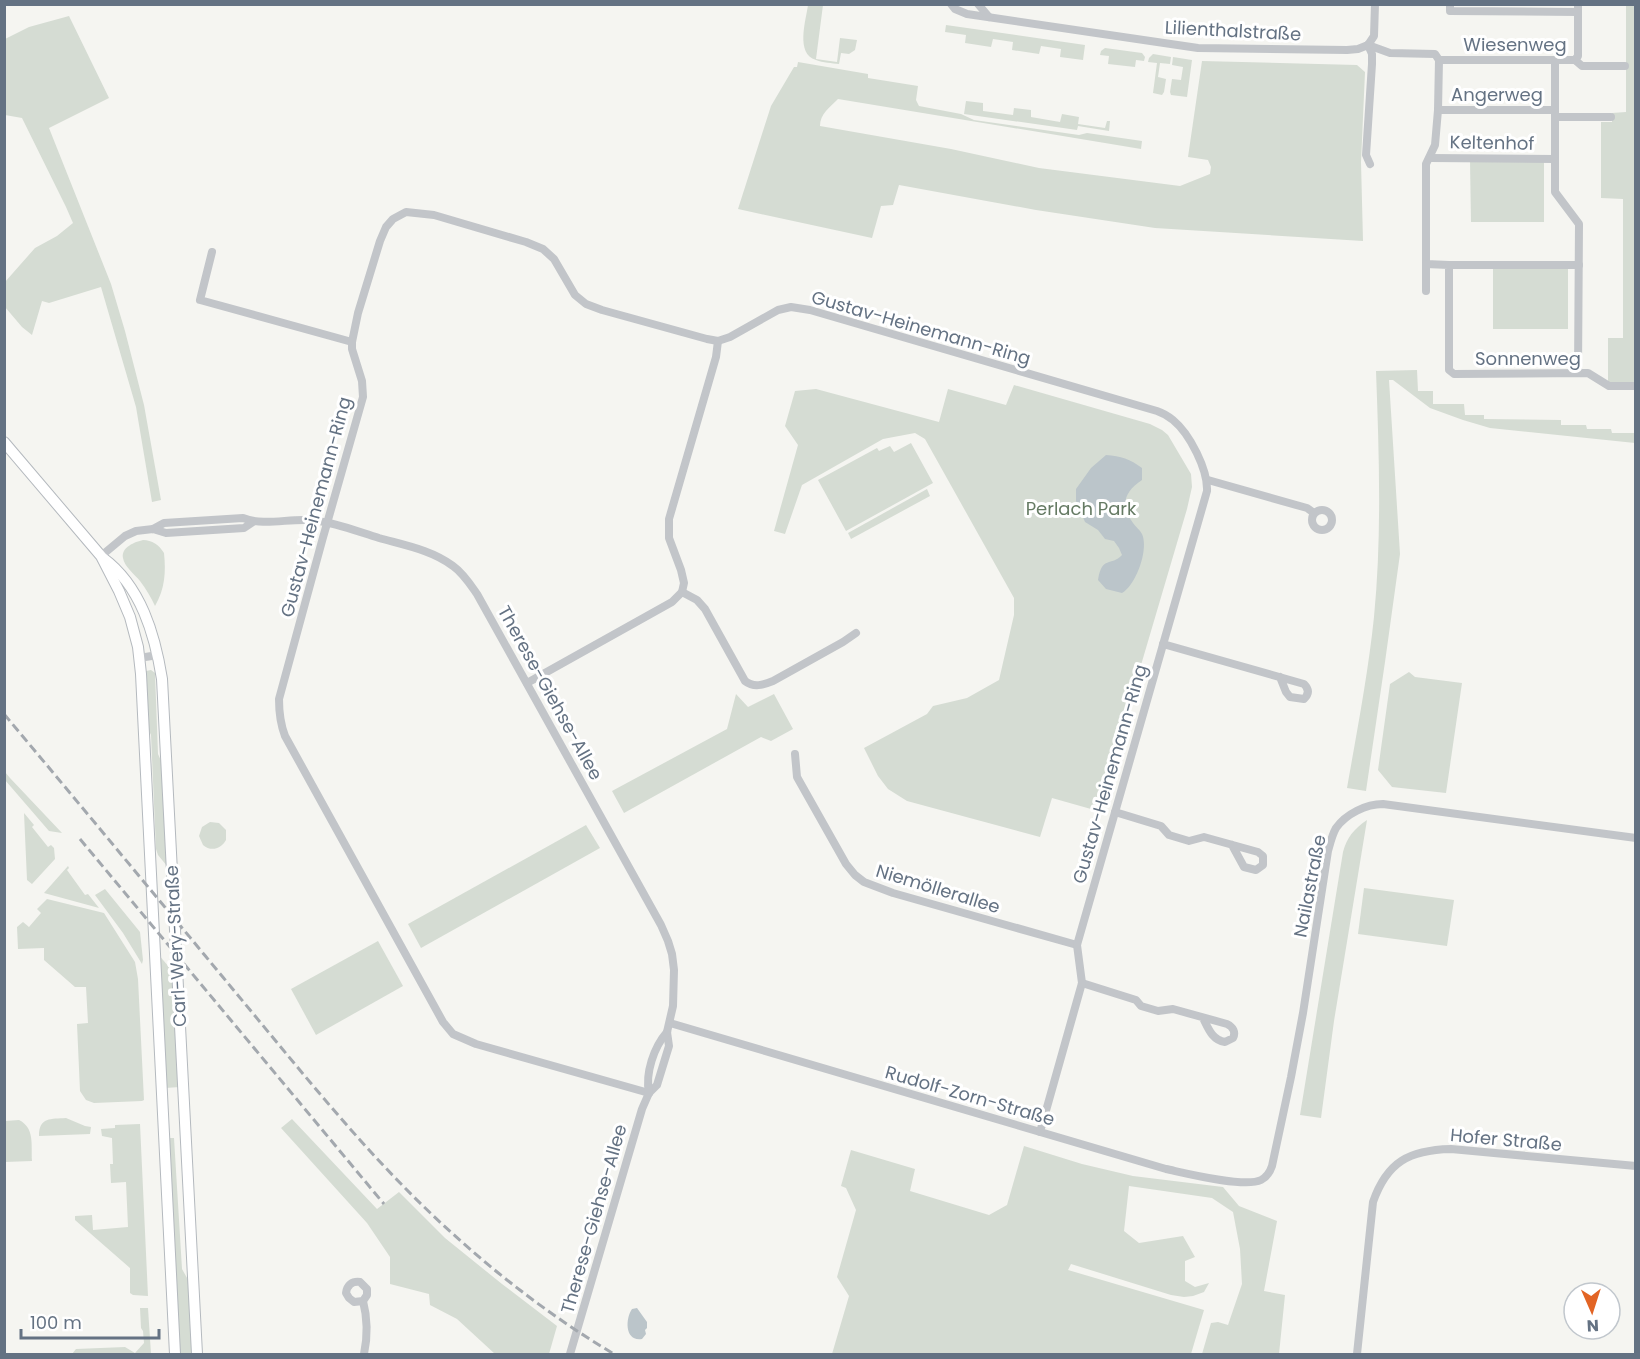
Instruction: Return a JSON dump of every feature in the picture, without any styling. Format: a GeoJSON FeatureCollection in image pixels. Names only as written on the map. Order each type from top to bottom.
{"type":"FeatureCollection","features":[{"type":"Feature","properties":{"kind":"main road","name":"Carl-Wery-Straße"},"geometry":{"type":"LineString","coordinates":[[4,442],[101,556],[115,567],[128,583],[139,602],[154,638],[158,655],[162,679],[197,1354]]}},
{"type":"Feature","properties":{"kind":"main road","name":"Carl-Wery-Straße"},"geometry":{"type":"LineString","coordinates":[[101,556],[125,605],[136,638],[139,658],[176,1354]]}},
{"type":"Feature","properties":{"kind":"street","name":"Lilienthalstraße"},"geometry":{"type":"LineString","coordinates":[[951,4],[962,12],[990,18],[1198,48],[1347,50],[1368,45]]}},
{"type":"Feature","properties":{"kind":"street"},"geometry":{"type":"LineString","coordinates":[[962,12],[971,9],[976,4],[990,18]]}},
{"type":"Feature","properties":{"kind":"street"},"geometry":{"type":"LineString","coordinates":[[1370,164],[1366,155],[1372,54],[1368,45],[1374,36],[1375,4]]}},
{"type":"Feature","properties":{"kind":"street"},"geometry":{"type":"LineString","coordinates":[[1450,4],[1450,11],[1578,8],[1578,56],[1575,60]]}},
{"type":"Feature","properties":{"kind":"street","name":"Wiesenweg"},"geometry":{"type":"LineString","coordinates":[[1368,45],[1390,53],[1437,57],[1575,60],[1582,66],[1625,66]]}},
{"type":"Feature","properties":{"kind":"street"},"geometry":{"type":"LineString","coordinates":[[1426,291],[1426,164],[1435,145],[1438,110],[1437,57]]}},
{"type":"Feature","properties":{"kind":"street","name":"Keltenhof"},"geometry":{"type":"LineString","coordinates":[[1555,60],[1555,192],[1579,224],[1578,373]]}},
{"type":"Feature","properties":{"kind":"street","name":"Angerweg"},"geometry":{"type":"LineString","coordinates":[[1438,110],[1611,117]]}},
{"type":"Feature","properties":{"kind":"street","name":"Keltenhof"},"geometry":{"type":"LineString","coordinates":[[1430,158],[1554,159]]}},
{"type":"Feature","properties":{"kind":"street","name":"Gustav-Heinemann-Ring"},"geometry":{"type":"LineString","coordinates":[[649,1093],[476,1044],[453,1034],[443,1022],[299,763],[281,724],[279,699],[363,397],[362,381],[352,349],[358,313],[386,227],[393,219],[406,212],[434,215],[543,249],[554,259],[575,295],[586,304],[677,332],[718,340],[730,337],[778,310],[791,307],[810,310],[1157,411],[1175,422],[1184,433],[1208,480],[1207,491],[1077,945],[1082,983],[1040,1132]]}},
{"type":"Feature","properties":{"kind":"street"},"geometry":{"type":"LineString","coordinates":[[212,252],[200,300],[352,342]]}},
{"type":"Feature","properties":{"kind":"street"},"geometry":{"type":"LineString","coordinates":[[1426,264],[1579,265]]}},
{"type":"Feature","properties":{"kind":"street","name":"Sonnenweg"},"geometry":{"type":"LineString","coordinates":[[1449,265],[1449,370],[1454,374],[1587,373],[1609,386],[1635,386]]}},
{"type":"Feature","properties":{"kind":"street"},"geometry":{"type":"LineString","coordinates":[[527,683],[672,602],[682,592],[684,583],[669,538],[669,519],[716,357],[718,340]]}},
{"type":"Feature","properties":{"kind":"street"},"geometry":{"type":"LineString","coordinates":[[1208,480],[1308,508],[1314,513]]}},
{"type":"Feature","properties":{"kind":"street","name":"Therese-Giehse-Allee"},"geometry":{"type":"LineString","coordinates":[[101,556],[125,536],[164,524],[243,518],[253,522],[308,520],[327,523],[429,553],[453,566],[465,577],[477,594],[668,941],[674,970],[673,1006],[667,1032],[669,1046],[657,1085],[649,1093],[642,1109],[570,1354]]}},
{"type":"Feature","properties":{"kind":"street"},"geometry":{"type":"LineString","coordinates":[[682,592],[698,600],[705,609],[750,685],[763,685],[773,681],[856,633]]}},
{"type":"Feature","properties":{"kind":"street"},"geometry":{"type":"LineString","coordinates":[[1163,644],[1280,677]]}},
{"type":"Feature","properties":{"kind":"street"},"geometry":{"type":"LineString","coordinates":[[139,658],[158,655]]}},
{"type":"Feature","properties":{"kind":"street","name":"Niemöllerallee"},"geometry":{"type":"LineString","coordinates":[[795,754],[797,777],[846,864],[864,882],[913,899],[1077,945]]}},
{"type":"Feature","properties":{"kind":"street","name":"Nailastraße"},"geometry":{"type":"LineString","coordinates":[[1264,1179],[1272,1166],[1292,1077],[1328,851],[1336,828],[1342,822],[1359,810],[1383,804],[1635,838]]}},
{"type":"Feature","properties":{"kind":"street"},"geometry":{"type":"LineString","coordinates":[[1115,812],[1161,826],[1169,835],[1189,841],[1204,837],[1232,845]]}},
{"type":"Feature","properties":{"kind":"street"},"geometry":{"type":"LineString","coordinates":[[1082,983],[1136,999],[1141,1006],[1158,1011],[1173,1009],[1203,1018]]}},
{"type":"Feature","properties":{"kind":"street","name":"Rudolf-Zorn-Straße"},"geometry":{"type":"LineString","coordinates":[[670,1023],[1190,1175],[1234,1181],[1257,1182],[1264,1179]]}},
{"type":"Feature","properties":{"kind":"street","name":"Hofer Straße"},"geometry":{"type":"LineString","coordinates":[[1357,1354],[1373,1202],[1384,1179],[1406,1157],[1435,1149],[1451,1149],[1635,1166]]}},
{"type":"Feature","properties":{"kind":"street"},"geometry":{"type":"LineString","coordinates":[[363,1301],[368,1322],[364,1354]]}},
{"type":"Feature","properties":{"kind":"green space"},"geometry":{"type":"Polygon","coordinates":[[[808,5],[823,5],[816,59],[837,62],[840,38],[857,40],[855,50],[849,54],[841,53],[839,64],[816,60],[806,51],[803,36],[808,5]]]}},
{"type":"Feature","properties":{"kind":"green space"},"geometry":{"type":"Polygon","coordinates":[[[1626,5],[1635,5],[1635,382],[1608,382],[1608,338],[1623,338],[1623,199],[1601,198],[1601,122],[1612,122],[1612,113],[1626,112],[1626,5]]]}},
{"type":"Feature","properties":{"kind":"green space"},"geometry":{"type":"Polygon","coordinates":[[[69,16],[109,98],[49,128],[111,284],[125,331],[144,405],[161,500],[152,502],[136,407],[101,287],[49,303],[42,301],[32,335],[5,307],[5,282],[35,248],[57,236],[73,223],[22,118],[5,115],[5,39],[29,27],[69,16]]]}},
{"type":"Feature","properties":{"kind":"green space"},"geometry":{"type":"Polygon","coordinates":[[[946,25],[1085,45],[1083,60],[1060,57],[1061,49],[1041,46],[1039,54],[1012,50],[1013,42],[993,39],[991,47],[965,43],[966,35],[945,32],[946,25]]]}},
{"type":"Feature","properties":{"kind":"green space"},"geometry":{"type":"Polygon","coordinates":[[[1105,48],[1142,53],[1145,57],[1144,61],[1136,60],[1135,67],[1108,64],[1109,56],[1100,55],[1105,48]]]}},
{"type":"Feature","properties":{"kind":"green space"},"geometry":{"type":"Polygon","coordinates":[[[1153,54],[1171,57],[1170,64],[1160,63],[1158,77],[1166,79],[1162,95],[1153,93],[1157,63],[1148,62],[1153,54]]]}},
{"type":"Feature","properties":{"kind":"green space"},"geometry":{"type":"Polygon","coordinates":[[[1173,57],[1192,60],[1187,97],[1171,95],[1172,79],[1181,80],[1183,67],[1172,65],[1173,57]]]}},
{"type":"Feature","properties":{"kind":"green space"},"geometry":{"type":"Polygon","coordinates":[[[1202,61],[1357,65],[1365,72],[1361,162],[1363,241],[1155,228],[1036,210],[899,185],[893,205],[881,206],[872,238],[738,209],[771,106],[798,62],[868,74],[868,78],[918,86],[916,100],[919,106],[961,114],[974,120],[1079,135],[1087,133],[1142,141],[1141,149],[838,99],[824,114],[820,126],[951,149],[1039,168],[1180,186],[1210,174],[1211,167],[1208,160],[1188,157],[1202,61]]]}},
{"type":"Feature","properties":{"kind":"green space"},"geometry":{"type":"Polygon","coordinates":[[[966,101],[983,103],[983,111],[1013,115],[1014,108],[1031,110],[1031,117],[1060,122],[1062,114],[1079,117],[1078,124],[1105,128],[1107,121],[1110,121],[1109,131],[1078,126],[1077,130],[964,114],[966,101]]]}},
{"type":"Feature","properties":{"kind":"green space"},"geometry":{"type":"Polygon","coordinates":[[[1470,161],[1544,161],[1544,222],[1471,222],[1470,161]]]}},
{"type":"Feature","properties":{"kind":"green space"},"geometry":{"type":"Polygon","coordinates":[[[1493,268],[1568,268],[1568,329],[1493,329],[1493,268]]]}},
{"type":"Feature","properties":{"kind":"green space"},"geometry":{"type":"Polygon","coordinates":[[[1417,370],[1418,391],[1433,391],[1433,404],[1464,404],[1465,415],[1484,415],[1484,419],[1561,420],[1561,425],[1586,425],[1587,429],[1611,429],[1612,433],[1635,433],[1635,443],[1490,428],[1430,408],[1393,380],[1389,380],[1400,554],[1366,791],[1347,788],[1369,660],[1377,586],[1379,494],[1376,371],[1417,370]]]}},
{"type":"Feature","properties":{"kind":"green space","name":"Perlach Park"},"geometry":{"type":"Polygon","coordinates":[[[1014,385],[1150,424],[1162,430],[1168,435],[1191,474],[1192,487],[1098,811],[1052,798],[1040,837],[907,801],[888,789],[878,776],[864,748],[927,714],[933,706],[967,698],[999,680],[1014,615],[1014,598],[925,439],[915,433],[883,439],[802,485],[785,534],[774,531],[798,445],[785,426],[795,391],[816,389],[939,422],[948,389],[1006,405],[1014,385]]]}},
{"type":"Feature","properties":{"kind":"green space"},"geometry":{"type":"Polygon","coordinates":[[[911,443],[933,483],[846,531],[818,480],[877,448],[879,451],[890,446],[894,452],[911,443]]]}},
{"type":"Feature","properties":{"kind":"green space"},"geometry":{"type":"Polygon","coordinates":[[[927,489],[930,496],[851,539],[848,533],[927,489]]]}},
{"type":"Feature","properties":{"kind":"green space"},"geometry":{"type":"Polygon","coordinates":[[[143,540],[155,544],[164,553],[164,580],[155,606],[123,558],[126,548],[143,540]]]}},
{"type":"Feature","properties":{"kind":"green space"},"geometry":{"type":"Polygon","coordinates":[[[151,670],[155,673],[158,754],[162,763],[167,866],[156,849],[151,735],[147,727],[146,671],[151,670]]]}},
{"type":"Feature","properties":{"kind":"green space"},"geometry":{"type":"Polygon","coordinates":[[[1409,672],[1415,677],[1462,683],[1446,793],[1392,787],[1378,770],[1390,684],[1409,672]]]}},
{"type":"Feature","properties":{"kind":"green space"},"geometry":{"type":"Polygon","coordinates":[[[736,694],[748,707],[774,694],[793,729],[771,741],[761,737],[624,813],[612,791],[727,729],[736,694]]]}},
{"type":"Feature","properties":{"kind":"green space"},"geometry":{"type":"Polygon","coordinates":[[[5,772],[62,833],[49,831],[5,780],[5,772]]]}},
{"type":"Feature","properties":{"kind":"green space"},"geometry":{"type":"Polygon","coordinates":[[[24,813],[48,847],[51,845],[54,848],[55,859],[32,884],[27,880],[24,813]]]}},
{"type":"Feature","properties":{"kind":"green space"},"geometry":{"type":"Polygon","coordinates":[[[1367,820],[1334,1021],[1321,1118],[1300,1115],[1343,852],[1352,834],[1367,820]]]}},
{"type":"Feature","properties":{"kind":"green space"},"geometry":{"type":"Polygon","coordinates":[[[210,822],[219,823],[226,830],[226,840],[216,848],[203,845],[199,836],[202,827],[210,822]]]}},
{"type":"Feature","properties":{"kind":"green space"},"geometry":{"type":"Polygon","coordinates":[[[586,825],[600,848],[421,948],[408,924],[586,825]]]}},
{"type":"Feature","properties":{"kind":"green space"},"geometry":{"type":"Polygon","coordinates":[[[68,866],[67,870],[85,895],[88,894],[99,908],[44,893],[68,866]]]}},
{"type":"Feature","properties":{"kind":"green space"},"geometry":{"type":"Polygon","coordinates":[[[1364,888],[1454,900],[1447,946],[1358,934],[1364,888]]]}},
{"type":"Feature","properties":{"kind":"green space"},"geometry":{"type":"Polygon","coordinates":[[[105,889],[140,932],[142,964],[95,895],[105,889]]]}},
{"type":"Feature","properties":{"kind":"green space"},"geometry":{"type":"Polygon","coordinates":[[[47,899],[104,913],[135,962],[138,979],[144,1100],[142,1101],[94,1103],[86,1100],[80,1091],[77,1024],[88,1023],[86,987],[75,987],[44,960],[44,948],[18,949],[17,927],[23,922],[29,927],[41,913],[37,909],[47,899]]]}},
{"type":"Feature","properties":{"kind":"green space"},"geometry":{"type":"Polygon","coordinates":[[[378,941],[403,986],[316,1035],[291,989],[378,941]]]}},
{"type":"Feature","properties":{"kind":"green space"},"geometry":{"type":"Polygon","coordinates":[[[158,954],[174,973],[180,1087],[165,1088],[158,954]]]}},
{"type":"Feature","properties":{"kind":"green space"},"geometry":{"type":"Polygon","coordinates":[[[66,1118],[91,1127],[90,1134],[39,1136],[41,1125],[47,1120],[66,1118]]]}},
{"type":"Feature","properties":{"kind":"green space"},"geometry":{"type":"Polygon","coordinates":[[[292,1119],[377,1209],[399,1192],[445,1238],[557,1326],[549,1354],[495,1354],[457,1319],[430,1305],[429,1294],[390,1284],[390,1257],[367,1223],[281,1128],[292,1119]]]}},
{"type":"Feature","properties":{"kind":"green space"},"geometry":{"type":"Polygon","coordinates":[[[19,1120],[30,1132],[32,1161],[5,1162],[5,1121],[19,1120]]]}},
{"type":"Feature","properties":{"kind":"green space"},"geometry":{"type":"Polygon","coordinates":[[[140,1124],[148,1296],[130,1293],[130,1268],[75,1220],[75,1216],[92,1215],[93,1230],[128,1227],[126,1182],[111,1183],[112,1138],[102,1136],[101,1129],[115,1128],[115,1125],[140,1124]]]}},
{"type":"Feature","properties":{"kind":"green space"},"geometry":{"type":"Polygon","coordinates":[[[167,1138],[174,1138],[182,1269],[191,1285],[194,1354],[178,1354],[167,1138]]]}},
{"type":"Feature","properties":{"kind":"green space"},"geometry":{"type":"Polygon","coordinates":[[[1024,1146],[1082,1164],[1133,1176],[1223,1187],[1239,1206],[1277,1221],[1264,1291],[1285,1295],[1279,1354],[1202,1354],[1211,1323],[1218,1322],[1228,1325],[1242,1284],[1240,1249],[1233,1212],[1212,1198],[1129,1186],[1124,1231],[1139,1243],[1183,1236],[1195,1257],[1185,1261],[1185,1281],[1195,1287],[1209,1283],[1204,1292],[1184,1297],[1171,1295],[1071,1264],[1068,1270],[1204,1310],[1191,1354],[832,1354],[849,1296],[837,1277],[856,1210],[846,1188],[841,1186],[851,1150],[915,1169],[910,1191],[989,1215],[1007,1205],[1024,1146]]]}},
{"type":"Feature","properties":{"kind":"green space"},"geometry":{"type":"Polygon","coordinates":[[[140,1308],[148,1308],[151,1354],[72,1354],[76,1349],[125,1347],[135,1353],[144,1343],[140,1308]]]}},
{"type":"Feature","properties":{"kind":"shaded area"},"geometry":{"type":"Polygon","coordinates":[[[1106,455],[1125,458],[1142,468],[1142,480],[1131,489],[1125,505],[1133,523],[1142,534],[1144,548],[1136,575],[1122,593],[1106,589],[1098,580],[1104,564],[1122,555],[1119,548],[1114,541],[1105,539],[1098,530],[1085,522],[1076,501],[1076,489],[1091,468],[1106,455]]]}},
{"type":"Feature","properties":{"kind":"shaded area"},"geometry":{"type":"Polygon","coordinates":[[[637,1308],[647,1322],[646,1334],[642,1339],[632,1337],[628,1329],[630,1313],[632,1309],[637,1308]]]}},
{"type":"Feature","properties":{"kind":"railway"},"geometry":{"type":"LineString","coordinates":[[4,714],[298,1068],[383,1165],[453,1234],[504,1278],[558,1318],[614,1354]]}},
{"type":"Feature","properties":{"kind":"railway"},"geometry":{"type":"LineString","coordinates":[[80,839],[384,1204]]}}]}
